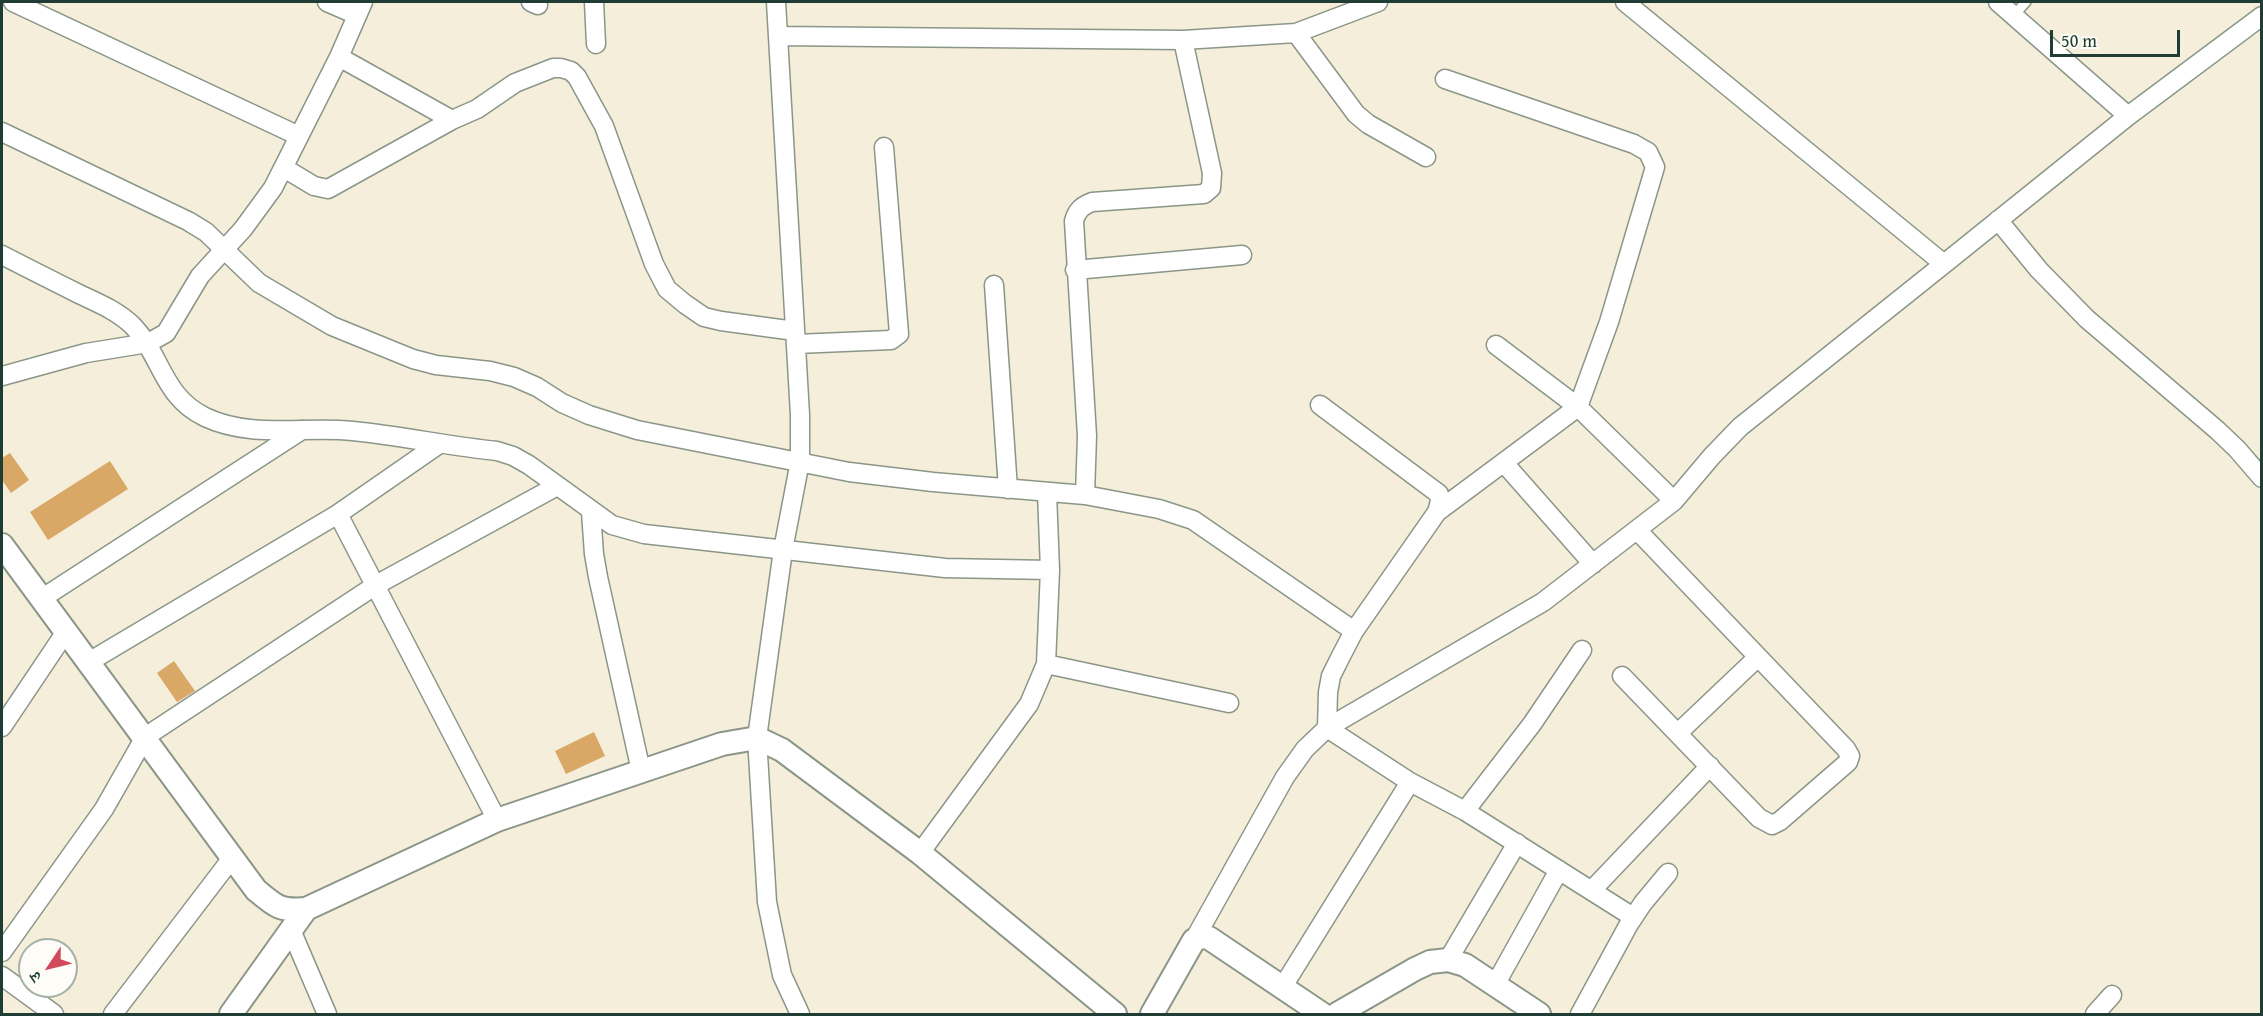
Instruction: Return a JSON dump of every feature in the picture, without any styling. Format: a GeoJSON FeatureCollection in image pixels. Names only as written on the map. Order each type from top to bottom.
{"type":"FeatureCollection","features":[{"type":"Feature","properties":{"kind":"street"},"geometry":{"type":"LineString","coordinates":[[14,2],[299,136]]}},
{"type":"Feature","properties":{"kind":"street"},"geometry":{"type":"LineString","coordinates":[[2,376],[86,353],[148,343],[161,337],[171,328],[200,276],[261,206],[284,168],[339,57],[360,8],[327,2]]}},
{"type":"Feature","properties":{"kind":"street"},"geometry":{"type":"LineString","coordinates":[[594,2],[596,44]]}},
{"type":"Feature","properties":{"kind":"street"},"geometry":{"type":"LineString","coordinates":[[776,2],[800,415],[800,461],[783,550],[757,738],[767,902],[782,975],[800,1014]]}},
{"type":"Feature","properties":{"kind":"street"},"geometry":{"type":"LineString","coordinates":[[778,36],[1183,40],[1296,33],[1378,2]]}},
{"type":"Feature","properties":{"kind":"street"},"geometry":{"type":"LineString","coordinates":[[1625,2],[1944,264]]}},
{"type":"Feature","properties":{"kind":"street"},"geometry":{"type":"LineString","coordinates":[[1998,2],[2020,8],[2128,117]]}},
{"type":"Feature","properties":{"kind":"street"},"geometry":{"type":"LineString","coordinates":[[1152,1014],[1285,777],[1305,748],[1327,728],[1543,602],[1593,564],[1674,501],[1740,427],[2128,117],[2262,16]]}},
{"type":"Feature","properties":{"kind":"street"},"geometry":{"type":"LineString","coordinates":[[1296,33],[1356,114],[1368,124],[1426,157]]}},
{"type":"Feature","properties":{"kind":"street"},"geometry":{"type":"LineString","coordinates":[[1085,495],[1087,436],[1075,270],[1074,221],[1076,213],[1082,206],[1092,202],[1204,194],[1211,188],[1212,173],[1183,40]]}},
{"type":"Feature","properties":{"kind":"street"},"geometry":{"type":"LineString","coordinates":[[339,57],[452,120]]}},
{"type":"Feature","properties":{"kind":"street"},"geometry":{"type":"LineString","coordinates":[[284,168],[314,186],[328,189],[452,120],[477,109],[515,83],[561,68],[571,71],[583,87],[604,126],[654,264],[667,289],[685,304],[705,316],[795,338],[891,340],[899,334],[884,147]]}},
{"type":"Feature","properties":{"kind":"street"},"geometry":{"type":"LineString","coordinates":[[1327,728],[1331,676],[1354,631],[1437,512],[1578,407],[1609,322],[1655,168],[1648,152],[1634,144],[1445,79]]}},
{"type":"Feature","properties":{"kind":"street"},"geometry":{"type":"LineString","coordinates":[[2,132],[188,221],[206,232],[259,283],[295,306],[332,326],[413,359],[436,365],[490,371],[514,377],[589,415],[637,430],[849,472],[1085,495],[1160,508],[1193,520],[1354,631]]}},
{"type":"Feature","properties":{"kind":"street"},"geometry":{"type":"LineString","coordinates":[[1998,220],[2039,270],[2087,319],[2217,430],[2262,478]]}},
{"type":"Feature","properties":{"kind":"street"},"geometry":{"type":"LineString","coordinates":[[2,255],[121,315],[148,343],[164,378],[186,404],[204,416],[225,425],[249,430],[354,431],[497,451],[513,456],[529,465],[612,525],[644,534],[945,568],[1050,570]]}},
{"type":"Feature","properties":{"kind":"street"},"geometry":{"type":"LineString","coordinates":[[1075,270],[1242,255]]}},
{"type":"Feature","properties":{"kind":"street"},"geometry":{"type":"LineString","coordinates":[[994,285],[1008,489]]}},
{"type":"Feature","properties":{"kind":"street"},"geometry":{"type":"LineString","coordinates":[[1496,345],[1578,407],[1674,501]]}},
{"type":"Feature","properties":{"kind":"street"},"geometry":{"type":"LineString","coordinates":[[1320,405],[1439,494],[1437,512]]}},
{"type":"Feature","properties":{"kind":"street"},"geometry":{"type":"LineString","coordinates":[[41,600],[304,429]]}},
{"type":"Feature","properties":{"kind":"street"},"geometry":{"type":"LineString","coordinates":[[87,663],[338,514],[439,444]]}},
{"type":"Feature","properties":{"kind":"street"},"geometry":{"type":"LineString","coordinates":[[1504,463],[1593,564]]}},
{"type":"Feature","properties":{"kind":"street"},"geometry":{"type":"LineString","coordinates":[[2,952],[104,809],[145,737],[376,585],[557,486]]}},
{"type":"Feature","properties":{"kind":"street"},"geometry":{"type":"LineString","coordinates":[[920,853],[1029,704],[1046,664],[1050,570],[1047,493]]}},
{"type":"Feature","properties":{"kind":"street"},"geometry":{"type":"LineString","coordinates":[[591,512],[598,577],[641,771]]}},
{"type":"Feature","properties":{"kind":"street"},"geometry":{"type":"LineString","coordinates":[[338,514],[497,820]]}},
{"type":"Feature","properties":{"kind":"street"},"geometry":{"type":"LineString","coordinates":[[1622,676],[1679,732],[1759,818],[1772,825],[1780,821],[1848,762],[1850,756],[1846,750],[1637,530]]}},
{"type":"Feature","properties":{"kind":"street"},"geometry":{"type":"LineString","coordinates":[[2,545],[256,890],[271,903],[286,910],[306,909],[497,820],[722,744],[757,738],[782,750],[920,853],[1115,1014]]}},
{"type":"Feature","properties":{"kind":"street"},"geometry":{"type":"LineString","coordinates":[[2,727],[65,633]]}},
{"type":"Feature","properties":{"kind":"street"},"geometry":{"type":"LineString","coordinates":[[1466,810],[1532,724],[1581,650]]}},
{"type":"Feature","properties":{"kind":"street"},"geometry":{"type":"LineString","coordinates":[[1679,732],[1758,657]]}},
{"type":"Feature","properties":{"kind":"street"},"geometry":{"type":"LineString","coordinates":[[1046,664],[1229,703]]}},
{"type":"Feature","properties":{"kind":"street"},"geometry":{"type":"LineString","coordinates":[[1327,728],[1410,782],[1466,810],[1634,917]]}},
{"type":"Feature","properties":{"kind":"street"},"geometry":{"type":"LineString","coordinates":[[1592,890],[1710,766]]}},
{"type":"Feature","properties":{"kind":"street"},"geometry":{"type":"LineString","coordinates":[[1282,988],[1410,782]]}},
{"type":"Feature","properties":{"kind":"street"},"geometry":{"type":"LineString","coordinates":[[1448,960],[1517,843]]}},
{"type":"Feature","properties":{"kind":"street"},"geometry":{"type":"LineString","coordinates":[[113,1014],[232,858]]}},
{"type":"Feature","properties":{"kind":"street"},"geometry":{"type":"LineString","coordinates":[[1495,986],[1559,870]]}},
{"type":"Feature","properties":{"kind":"street"},"geometry":{"type":"LineString","coordinates":[[1580,1014],[1634,917],[1668,873]]}},
{"type":"Feature","properties":{"kind":"street"},"geometry":{"type":"LineString","coordinates":[[231,1014],[306,909]]}},
{"type":"Feature","properties":{"kind":"street"},"geometry":{"type":"LineString","coordinates":[[291,930],[327,1014]]}},
{"type":"Feature","properties":{"kind":"street"},"geometry":{"type":"LineString","coordinates":[[1194,940],[1202,937],[1209,939],[1322,1014]]}},
{"type":"Feature","properties":{"kind":"street"},"geometry":{"type":"LineString","coordinates":[[1337,1014],[1415,969],[1430,962],[1448,960],[1464,965],[1539,1014]]}},
{"type":"Feature","properties":{"kind":"street"},"geometry":{"type":"LineString","coordinates":[[2,976],[54,1014]]}},
{"type":"Feature","properties":{"kind":"street"},"geometry":{"type":"LineString","coordinates":[[2095,1014],[2112,995]]}},
{"type":"Feature","properties":{"kind":"building"},"geometry":{"type":"Polygon","coordinates":[[[10,453],[29,480],[11,493],[2,480],[2,458],[10,453]]]}},
{"type":"Feature","properties":{"kind":"building"},"geometry":{"type":"Polygon","coordinates":[[[110,461],[128,489],[48,540],[30,512],[110,461]]]}},
{"type":"Feature","properties":{"kind":"building"},"geometry":{"type":"Polygon","coordinates":[[[174,661],[195,691],[177,702],[157,673],[174,661]]]}},
{"type":"Feature","properties":{"kind":"building"},"geometry":{"type":"Polygon","coordinates":[[[594,732],[605,756],[566,774],[555,751],[594,732]]]}}]}
